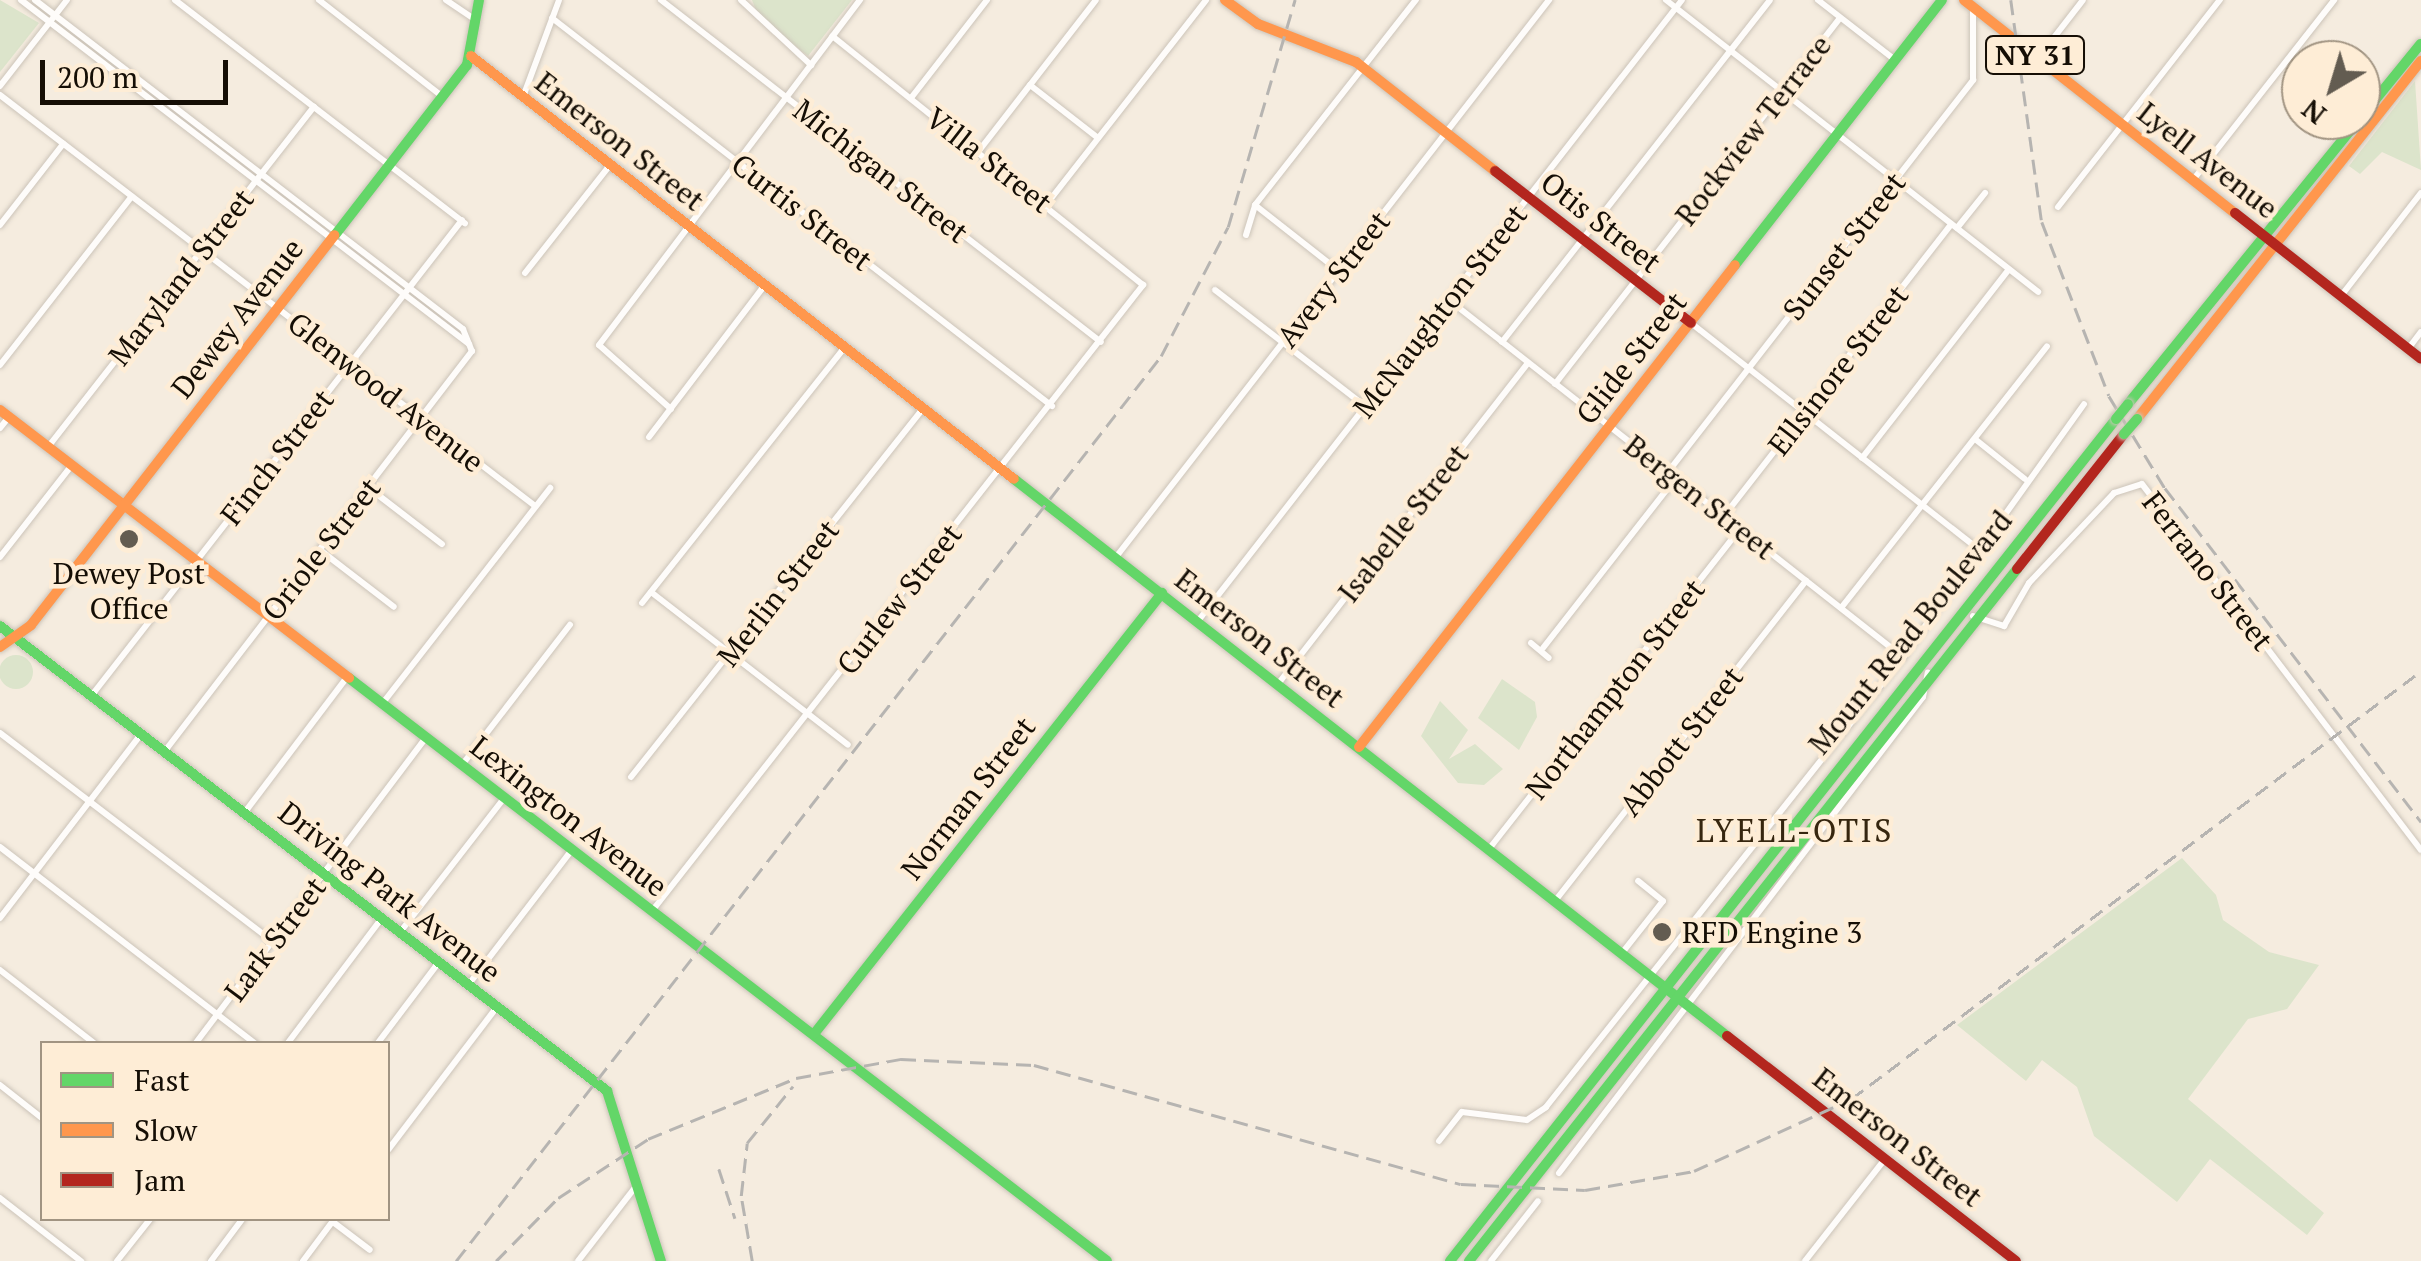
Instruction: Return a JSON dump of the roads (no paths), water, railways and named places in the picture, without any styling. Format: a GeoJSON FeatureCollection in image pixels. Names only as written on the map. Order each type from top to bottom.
{"type":"FeatureCollection","features":[{"type":"Feature","properties":{"kind":"street"},"geometry":{"type":"LineString","coordinates":[[21,0],[53,19],[406,291]]}},
{"type":"Feature","properties":{"kind":"street"},"geometry":{"type":"LineString","coordinates":[[35,0],[53,19]]}},
{"type":"Feature","properties":{"kind":"street"},"geometry":{"type":"LineString","coordinates":[[0,86],[68,0]]}},
{"type":"Feature","properties":{"kind":"street"},"geometry":{"type":"LineString","coordinates":[[174,0],[389,164]]}},
{"type":"Feature","properties":{"kind":"street"},"geometry":{"type":"LineString","coordinates":[[319,0],[442,96]]}},
{"type":"Feature","properties":{"kind":"street"},"geometry":{"type":"LineString","coordinates":[[446,0],[476,20]]}},
{"type":"Feature","properties":{"kind":"street","name":"Dewey Avenue"},"geometry":{"type":"LineString","coordinates":[[18,640],[471,56],[479,0]]}},
{"type":"Feature","properties":{"kind":"street"},"geometry":{"type":"LineString","coordinates":[[523,97],[559,0]]}},
{"type":"Feature","properties":{"kind":"street","name":"Michigan Street"},"geometry":{"type":"LineString","coordinates":[[661,0],[1101,342]]}},
{"type":"Feature","properties":{"kind":"street"},"geometry":{"type":"LineString","coordinates":[[741,0],[811,65]]}},
{"type":"Feature","properties":{"kind":"street"},"geometry":{"type":"LineString","coordinates":[[671,408],[599,345],[860,0]]}},
{"type":"Feature","properties":{"kind":"street"},"geometry":{"type":"LineString","coordinates":[[910,98],[988,0]]}},
{"type":"Feature","properties":{"kind":"street"},"geometry":{"type":"LineString","coordinates":[[978,152],[1096,0]]}},
{"type":"Feature","properties":{"kind":"street"},"geometry":{"type":"LineString","coordinates":[[1046,205],[1206,0]]}},
{"type":"Feature","properties":{"kind":"street","name":"Otis Street"},"geometry":{"type":"LineString","coordinates":[[1225,0],[1258,24],[1364,68],[1978,548]]}},
{"type":"Feature","properties":{"kind":"street"},"geometry":{"type":"LineString","coordinates":[[1246,235],[1256,204],[1416,0]]}},
{"type":"Feature","properties":{"kind":"street","name":"Avery Street"},"geometry":{"type":"LineString","coordinates":[[1116,557],[1549,0]]}},
{"type":"Feature","properties":{"kind":"street"},"geometry":{"type":"LineString","coordinates":[[1666,0],[2038,292]]}},
{"type":"Feature","properties":{"kind":"street","name":"McNaughton Street"},"geometry":{"type":"LineString","coordinates":[[1198,621],[1682,0]]}},
{"type":"Feature","properties":{"kind":"street"},"geometry":{"type":"LineString","coordinates":[[1502,342],[1770,0]]}},
{"type":"Feature","properties":{"kind":"street","name":"Glide Street"},"geometry":{"type":"LineString","coordinates":[[1359,747],[1942,0]]}},
{"type":"Feature","properties":{"kind":"street"},"geometry":{"type":"LineString","coordinates":[[2038,58],[2083,0]]}},
{"type":"Feature","properties":{"kind":"street"},"geometry":{"type":"LineString","coordinates":[[2058,207],[2220,0]]}},
{"type":"Feature","properties":{"kind":"street"},"geometry":{"type":"LineString","coordinates":[[2193,180],[2334,0]]}},
{"type":"Feature","properties":{"kind":"street"},"geometry":{"type":"LineString","coordinates":[[1823,1],[1895,60]]}},
{"type":"Feature","properties":{"kind":"street","name":"Lyell Avenue"},"geometry":{"type":"LineString","coordinates":[[1969,4],[2421,359]]}},
{"type":"Feature","properties":{"kind":"street","name":"Sunset Street"},"geometry":{"type":"LineString","coordinates":[[1543,648],[1748,369],[1975,77],[1966,20],[1969,4]]}},
{"type":"Feature","properties":{"kind":"street","name":"Curtis Street"},"geometry":{"type":"LineString","coordinates":[[552,18],[1052,406]]}},
{"type":"Feature","properties":{"kind":"street","name":"Rockview Terrace"},"geometry":{"type":"LineString","coordinates":[[1555,384],[1840,18]]}},
{"type":"Feature","properties":{"kind":"street","name":"Villa Street"},"geometry":{"type":"LineString","coordinates":[[832,36],[1143,285]]}},
{"type":"Feature","properties":{"kind":"street","name":"Mount Read Boulevard"},"geometry":{"type":"LineString","coordinates":[[1469,1261],[1681,999],[1928,672],[2137,419],[2421,44]]}},
{"type":"Feature","properties":{"kind":"street","name":"Emerson Street"},"geometry":{"type":"LineString","coordinates":[[471,56],[2016,1261]]}},
{"type":"Feature","properties":{"kind":"street","name":"Mount Read Boulevard"},"geometry":{"type":"LineString","coordinates":[[1658,981],[2128,404],[2421,61]]}},
{"type":"Feature","properties":{"kind":"street"},"geometry":{"type":"LineString","coordinates":[[1030,85],[1098,138]]}},
{"type":"Feature","properties":{"kind":"street","name":"Glenwood Avenue"},"geometry":{"type":"LineString","coordinates":[[0,95],[535,506]]}},
{"type":"Feature","properties":{"kind":"street","name":"Maryland Street"},"geometry":{"type":"LineString","coordinates":[[48,447],[314,107]]}},
{"type":"Feature","properties":{"kind":"street"},"geometry":{"type":"LineString","coordinates":[[0,225],[63,144]]}},
{"type":"Feature","properties":{"kind":"street","name":"Finch Street"},"geometry":{"type":"LineString","coordinates":[[92,695],[463,222],[389,164]]}},
{"type":"Feature","properties":{"kind":"street"},"geometry":{"type":"LineString","coordinates":[[525,272],[610,164]]}},
{"type":"Feature","properties":{"kind":"street","name":"Ellsinore Street"},"geometry":{"type":"LineString","coordinates":[[1724,516],[1985,192]]}},
{"type":"Feature","properties":{"kind":"street"},"geometry":{"type":"LineString","coordinates":[[2341,296],[2421,193]]}},
{"type":"Feature","properties":{"kind":"street"},"geometry":{"type":"LineString","coordinates":[[0,365],[132,196]]}},
{"type":"Feature","properties":{"kind":"street"},"geometry":{"type":"LineString","coordinates":[[1256,204],[1339,271]]}},
{"type":"Feature","properties":{"kind":"street"},"geometry":{"type":"LineString","coordinates":[[1862,458],[2009,269]]}},
{"type":"Feature","properties":{"kind":"street"},"geometry":{"type":"LineString","coordinates":[[649,437],[766,285]]}},
{"type":"Feature","properties":{"kind":"street","name":"Curlew Street"},"geometry":{"type":"LineString","coordinates":[[652,911],[1052,406],[1143,285]]}},
{"type":"Feature","properties":{"kind":"street"},"geometry":{"type":"LineString","coordinates":[[1215,290],[1365,406]]}},
{"type":"Feature","properties":{"kind":"street","name":"Oriole Street"},"geometry":{"type":"LineString","coordinates":[[165,751],[422,420],[470,345],[465,330],[406,291]]}},
{"type":"Feature","properties":{"kind":"street","name":"Bergen Street"},"geometry":{"type":"LineString","coordinates":[[1449,300],[1903,657]]}},
{"type":"Feature","properties":{"kind":"street"},"geometry":{"type":"LineString","coordinates":[[2408,349],[2421,332]]}},
{"type":"Feature","properties":{"kind":"street"},"geometry":{"type":"LineString","coordinates":[[642,603],[845,346]]}},
{"type":"Feature","properties":{"kind":"street"},"geometry":{"type":"LineString","coordinates":[[1841,608],[2047,346]]}},
{"type":"Feature","properties":{"kind":"street","name":"Isabelle Street"},"geometry":{"type":"LineString","coordinates":[[1278,684],[1528,362]]}},
{"type":"Feature","properties":{"kind":"street","name":"Mount Read Boulevard"},"geometry":{"type":"LineString","coordinates":[[1450,1261],[1903,657],[2026,479],[2084,404]]}},
{"type":"Feature","properties":{"kind":"street","name":"Merlin Street"},"geometry":{"type":"LineString","coordinates":[[631,777],[924,408]]}},
{"type":"Feature","properties":{"kind":"street"},"geometry":{"type":"LineString","coordinates":[[0,428],[4,413]]}},
{"type":"Feature","properties":{"kind":"street","name":"Lexington Avenue"},"geometry":{"type":"LineString","coordinates":[[4,413],[1107,1261]]}},
{"type":"Feature","properties":{"kind":"street"},"geometry":{"type":"LineString","coordinates":[[1975,438],[2026,479]]}},
{"type":"Feature","properties":{"kind":"street"},"geometry":{"type":"LineString","coordinates":[[0,557],[72,465]]}},
{"type":"Feature","properties":{"kind":"street","name":"Ferrano Street"},"geometry":{"type":"LineString","coordinates":[[1973,616],[1989,628],[2004,626],[2029,584],[2114,493],[2142,484],[2421,850]]}},
{"type":"Feature","properties":{"kind":"street"},"geometry":{"type":"LineString","coordinates":[[369,488],[442,544]]}},
{"type":"Feature","properties":{"kind":"street"},"geometry":{"type":"LineString","coordinates":[[382,704],[550,488]]}},
{"type":"Feature","properties":{"kind":"street","name":"Northampton Street"},"geometry":{"type":"LineString","coordinates":[[1490,849],[1740,529]]}},
{"type":"Feature","properties":{"kind":"street"},"geometry":{"type":"LineString","coordinates":[[320,550],[394,606]]}},
{"type":"Feature","properties":{"kind":"street","name":"Abbott Street"},"geometry":{"type":"LineString","coordinates":[[1556,901],[1806,581]]}},
{"type":"Feature","properties":{"kind":"street"},"geometry":{"type":"LineString","coordinates":[[1944,628],[1973,616],[1978,585]]}},
{"type":"Feature","properties":{"kind":"street"},"geometry":{"type":"LineString","coordinates":[[650,592],[848,744]]}},
{"type":"Feature","properties":{"kind":"street","name":"Norman Street"},"geometry":{"type":"LineString","coordinates":[[814,1034],[1162,593]]}},
{"type":"Feature","properties":{"kind":"street"},"geometry":{"type":"LineString","coordinates":[[462,765],[570,625]]}},
{"type":"Feature","properties":{"kind":"street","name":"Driving Park Avenue"},"geometry":{"type":"LineString","coordinates":[[0,626],[608,1092],[661,1261]]}},
{"type":"Feature","properties":{"kind":"street"},"geometry":{"type":"LineString","coordinates":[[0,647],[18,640]]}},
{"type":"Feature","properties":{"kind":"street"},"geometry":{"type":"LineString","coordinates":[[1531,643],[1543,648],[1549,658]]}},
{"type":"Feature","properties":{"kind":"street"},"geometry":{"type":"LineString","coordinates":[[244,812],[347,677]]}},
{"type":"Feature","properties":{"kind":"street"},"geometry":{"type":"LineString","coordinates":[[0,733],[273,942]]}},
{"type":"Feature","properties":{"kind":"street"},"geometry":{"type":"LineString","coordinates":[[0,918],[142,733]]}},
{"type":"Feature","properties":{"kind":"street","name":"Lark Street"},"geometry":{"type":"LineString","coordinates":[[197,1041],[426,738]]}},
{"type":"Feature","properties":{"kind":"street"},"geometry":{"type":"LineString","coordinates":[[401,931],[504,798]]}},
{"type":"Feature","properties":{"kind":"street"},"geometry":{"type":"LineString","coordinates":[[0,847],[252,1041]]}},
{"type":"Feature","properties":{"kind":"street"},"geometry":{"type":"LineString","coordinates":[[469,984],[572,850]]}},
{"type":"Feature","properties":{"kind":"street"},"geometry":{"type":"LineString","coordinates":[[1622,953],[1664,901],[1638,881]]}},
{"type":"Feature","properties":{"kind":"street"},"geometry":{"type":"LineString","coordinates":[[288,1041],[383,917]]}},
{"type":"Feature","properties":{"kind":"street"},"geometry":{"type":"LineString","coordinates":[[379,1041],[440,961]]}},
{"type":"Feature","properties":{"kind":"street"},"geometry":{"type":"LineString","coordinates":[[0,970],[91,1041]]}},
{"type":"Feature","properties":{"kind":"street"},"geometry":{"type":"LineString","coordinates":[[1439,1141],[1470,1110],[1540,1114],[1658,981]]}},
{"type":"Feature","properties":{"kind":"street","name":"Mount Read Boulevard"},"geometry":{"type":"LineString","coordinates":[[1559,1173],[1681,999]]}},
{"type":"Feature","properties":{"kind":"street"},"geometry":{"type":"LineString","coordinates":[[390,1144],[498,1006]]}},
{"type":"Feature","properties":{"kind":"street"},"geometry":{"type":"LineString","coordinates":[[0,1085],[40,1116]]}},
{"type":"Feature","properties":{"kind":"street"},"geometry":{"type":"LineString","coordinates":[[1805,1261],[1885,1158]]}},
{"type":"Feature","properties":{"kind":"street"},"geometry":{"type":"LineString","coordinates":[[578,1261],[638,1184]]}},
{"type":"Feature","properties":{"kind":"street"},"geometry":{"type":"LineString","coordinates":[[0,1198],[81,1261]]}},
{"type":"Feature","properties":{"kind":"street"},"geometry":{"type":"LineString","coordinates":[[1491,1261],[1538,1202]]}},
{"type":"Feature","properties":{"kind":"street"},"geometry":{"type":"LineString","coordinates":[[117,1261],[150,1221]]}},
{"type":"Feature","properties":{"kind":"street"},"geometry":{"type":"LineString","coordinates":[[210,1261],[241,1221]]}},
{"type":"Feature","properties":{"kind":"street"},"geometry":{"type":"LineString","coordinates":[[303,1261],[333,1221]]}},
{"type":"Feature","properties":{"kind":"street"},"geometry":{"type":"LineString","coordinates":[[335,1221],[370,1250]]}},
{"type":"Feature","properties":{"kind":"railway"},"geometry":{"type":"LineString","coordinates":[[456,1261],[1161,356],[1228,227],[1295,0]]}},
{"type":"Feature","properties":{"kind":"railway"},"geometry":{"type":"LineString","coordinates":[[2011,0],[2042,222],[2109,396],[2165,488],[2421,822]]}},
{"type":"Feature","properties":{"kind":"railway"},"geometry":{"type":"LineString","coordinates":[[496,1261],[558,1198],[648,1139],[796,1078],[901,1059],[1034,1065],[1461,1184],[1585,1190],[1694,1171],[1851,1099],[2421,671]]}},
{"type":"Feature","properties":{"kind":"railway"},"geometry":{"type":"LineString","coordinates":[[752,1261],[741,1196],[747,1143],[793,1086]]}},
{"type":"Feature","properties":{"kind":"railway"},"geometry":{"type":"LineString","coordinates":[[719,1169],[735,1218]]}},
{"type":"Feature","properties":{"kind":"place","name":"Dewey Post Office"},"geometry":{"type":"Point","coordinates":[129,539]}},
{"type":"Feature","properties":{"kind":"place","name":"RFD Engine 3"},"geometry":{"type":"Point","coordinates":[1662,932]}},
{"type":"Feature","properties":{"kind":"district","name":"LYELL-OTIS"},"geometry":{"type":"Point","coordinates":[1795,830]}}]}
